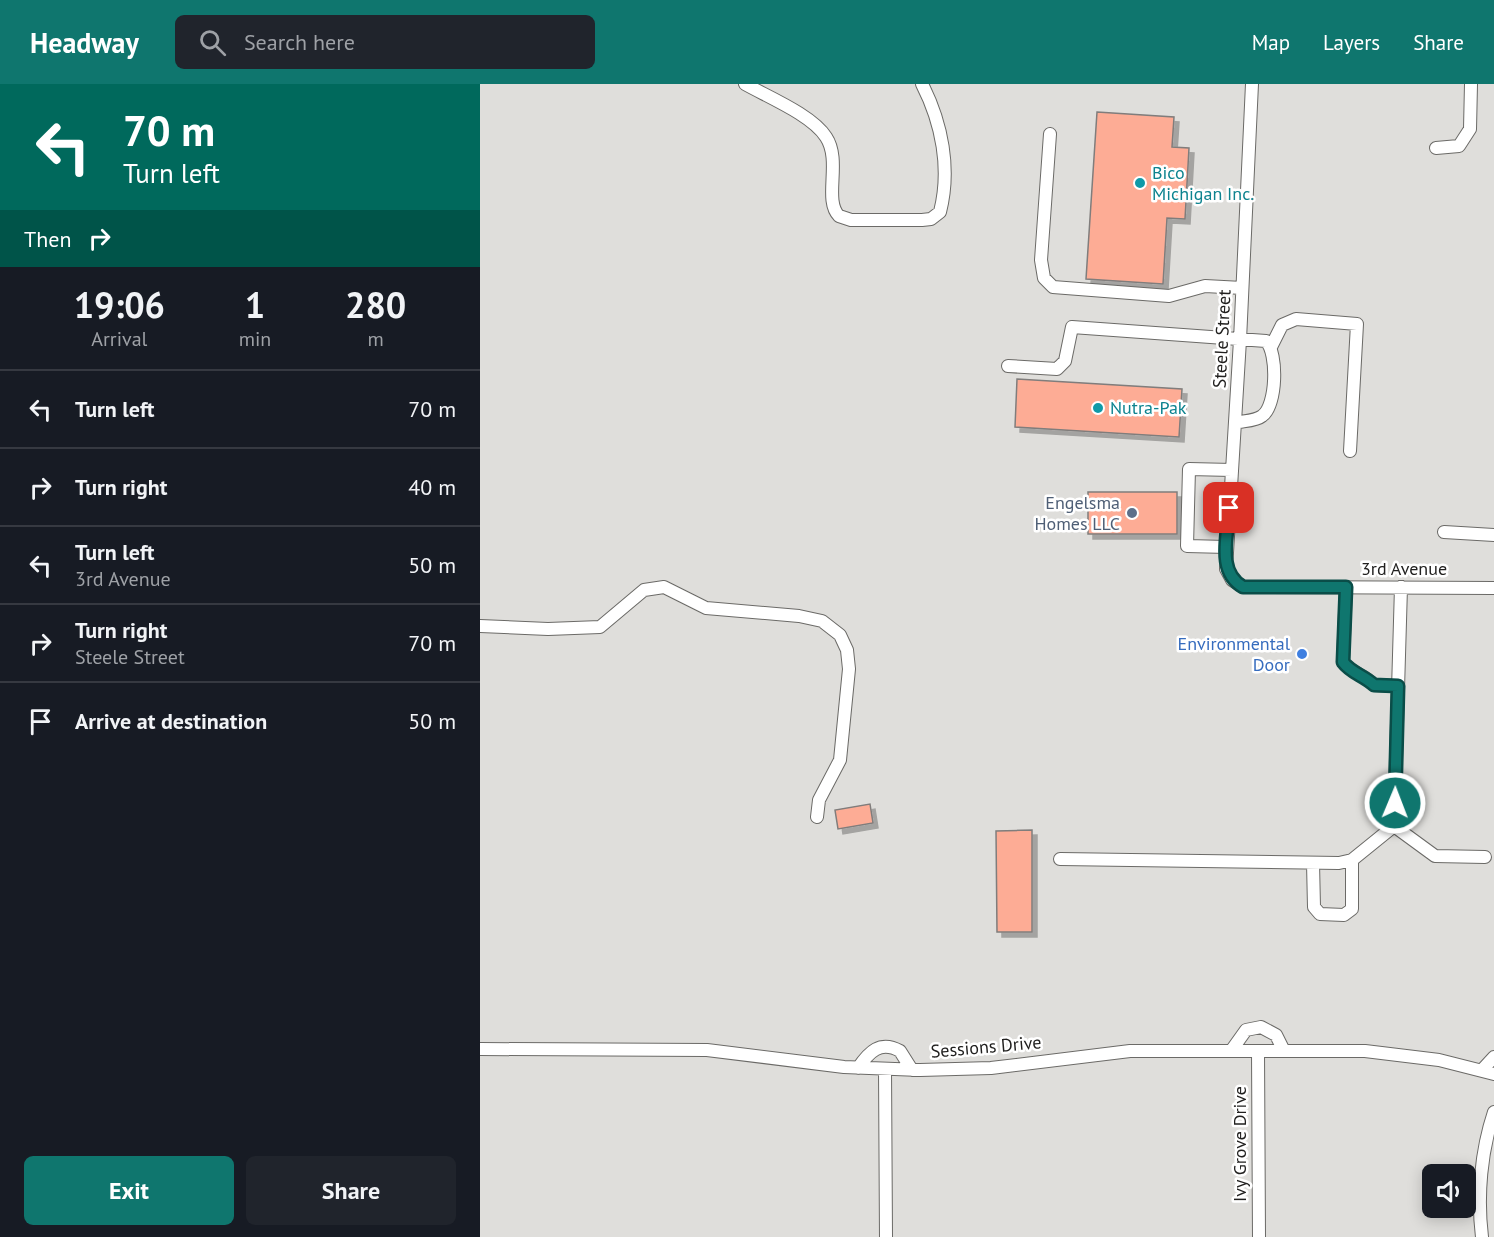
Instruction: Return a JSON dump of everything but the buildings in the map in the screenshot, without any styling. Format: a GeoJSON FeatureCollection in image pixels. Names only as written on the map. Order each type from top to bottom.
{"type":"FeatureCollection","features":[{"type":"Feature","properties":{"kind":"street"},"geometry":{"type":"LineString","coordinates":[[745,84],[812,122],[826,137],[835,165],[833,206],[839,216],[851,220],[922,220],[937,216],[942,204],[944,154],[939,126],[922,84]]}},
{"type":"Feature","properties":{"kind":"street","name":"Steele Street"},"geometry":{"type":"LineString","coordinates":[[1243,587],[1232,580],[1226,569],[1252,84]]}},
{"type":"Feature","properties":{"kind":"street"},"geometry":{"type":"LineString","coordinates":[[1436,148],[1459,146],[1470,129],[1472,84]]}},
{"type":"Feature","properties":{"kind":"street"},"geometry":{"type":"LineString","coordinates":[[1050,134],[1041,260],[1044,278],[1053,287],[1169,296],[1204,286],[1242,288]]}},
{"type":"Feature","properties":{"kind":"street"},"geometry":{"type":"LineString","coordinates":[[1271,346],[1282,325],[1296,319],[1357,324],[1350,451]]}},
{"type":"Feature","properties":{"kind":"street"},"geometry":{"type":"LineString","coordinates":[[1008,366],[1057,369],[1065,361],[1072,327],[1266,341],[1271,346],[1274,360],[1271,406],[1262,417],[1235,423]]}},
{"type":"Feature","properties":{"kind":"street"},"geometry":{"type":"LineString","coordinates":[[1227,547],[1187,546],[1189,469],[1232,470]]}},
{"type":"Feature","properties":{"kind":"street"},"geometry":{"type":"LineString","coordinates":[[1444,532],[1494,535]]}},
{"type":"Feature","properties":{"kind":"street"},"geometry":{"type":"LineString","coordinates":[[480,626],[548,629],[600,627],[644,590],[664,586],[706,608],[799,616],[822,621],[840,635],[847,650],[849,669],[840,760],[819,800],[817,817]]}},
{"type":"Feature","properties":{"kind":"street","name":"3rd Avenue"},"geometry":{"type":"LineString","coordinates":[[1243,587],[1494,588]]}},
{"type":"Feature","properties":{"kind":"street"},"geometry":{"type":"LineString","coordinates":[[1346,587],[1343,662],[1349,670],[1364,675],[1374,685],[1398,686]]}},
{"type":"Feature","properties":{"kind":"street"},"geometry":{"type":"LineString","coordinates":[[1060,859],[1314,863],[1339,863],[1352,860],[1394,826],[1401,587]]}},
{"type":"Feature","properties":{"kind":"street"},"geometry":{"type":"LineString","coordinates":[[1394,826],[1435,856],[1485,857]]}},
{"type":"Feature","properties":{"kind":"street"},"geometry":{"type":"LineString","coordinates":[[1314,863],[1314,907],[1320,914],[1344,915],[1352,909],[1352,860]]}},
{"type":"Feature","properties":{"kind":"street"},"geometry":{"type":"LineString","coordinates":[[1231,1051],[1246,1030],[1261,1027],[1276,1035],[1284,1051]]}},
{"type":"Feature","properties":{"kind":"street"},"geometry":{"type":"LineString","coordinates":[[858,1068],[874,1049],[885,1046],[903,1054],[912,1070]]}},
{"type":"Feature","properties":{"kind":"street","name":"Sessions Drive"},"geometry":{"type":"LineString","coordinates":[[480,1049],[707,1050],[885,1070],[992,1068],[1130,1051],[1390,1052],[1450,1061],[1488,1072]]}},
{"type":"Feature","properties":{"kind":"street","name":"Ivy Grove Drive"},"geometry":{"type":"LineString","coordinates":[[1258,1051],[1259,1237]]}},
{"type":"Feature","properties":{"kind":"street"},"geometry":{"type":"LineString","coordinates":[[1488,1072],[1494,1057]]}},
{"type":"Feature","properties":{"kind":"street"},"geometry":{"type":"LineString","coordinates":[[885,1070],[886,1237]]}},
{"type":"Feature","properties":{"kind":"street"},"geometry":{"type":"LineString","coordinates":[[1482,1237],[1482,1171],[1485,1143],[1494,1112]]}},
{"type":"Feature","properties":{"kind":"place","name":"Bico Michigan Inc."},"geometry":{"type":"Point","coordinates":[1140,183]}},
{"type":"Feature","properties":{"kind":"place","name":"Nutra-Pak"},"geometry":{"type":"Point","coordinates":[1098,408]}},
{"type":"Feature","properties":{"kind":"place","name":"Engelsma Homes LLC"},"geometry":{"type":"Point","coordinates":[1132,513]}},
{"type":"Feature","properties":{"kind":"place","name":"Environmental Door"},"geometry":{"type":"Point","coordinates":[1302,654]}},
{"type":"Feature","properties":{"kind":"route"},"geometry":{"type":"LineString","coordinates":[[1229,508],[1226,569],[1232,580],[1243,587],[1346,587],[1343,662],[1349,670],[1364,675],[1374,685],[1398,686],[1395,803]]}}]}
